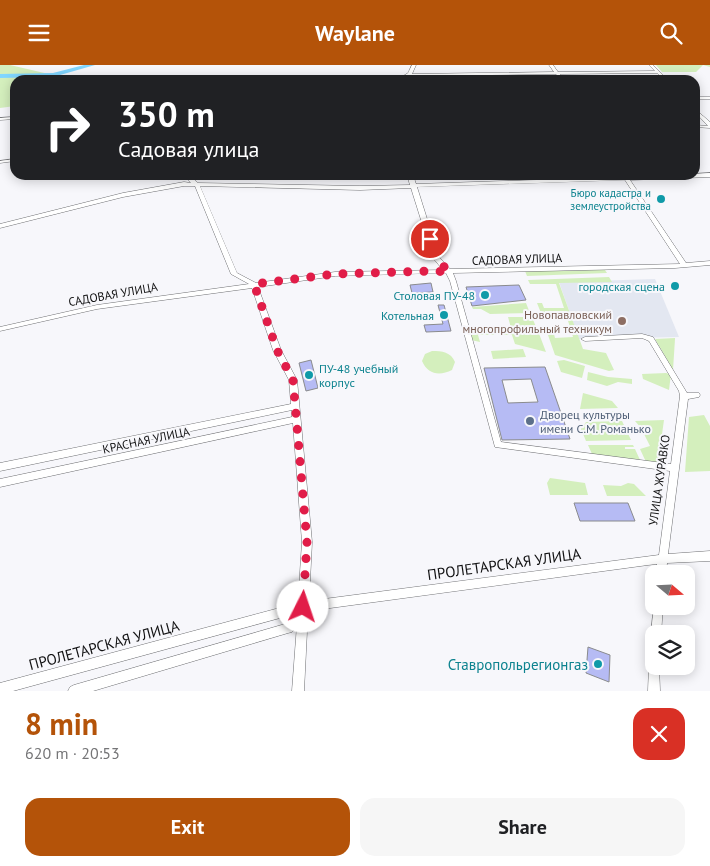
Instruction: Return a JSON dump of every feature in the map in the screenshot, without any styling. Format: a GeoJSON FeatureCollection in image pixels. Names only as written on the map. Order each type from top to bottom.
{"type":"FeatureCollection","features":[{"type":"Feature","properties":{"kind":"street"},"geometry":{"type":"LineString","coordinates":[[551,65],[558,74]]}},
{"type":"Feature","properties":{"kind":"street"},"geometry":{"type":"LineString","coordinates":[[651,65],[661,75]]}},
{"type":"Feature","properties":{"kind":"street"},"geometry":{"type":"LineString","coordinates":[[484,75],[658,72]]}},
{"type":"Feature","properties":{"kind":"street"},"geometry":{"type":"LineString","coordinates":[[700,115],[710,126]]}},
{"type":"Feature","properties":{"kind":"street"},"geometry":{"type":"LineString","coordinates":[[192,180],[197,185],[234,274],[254,284],[277,350],[293,380],[307,542],[298,691]]}},
{"type":"Feature","properties":{"kind":"street"},"geometry":{"type":"LineString","coordinates":[[411,180],[436,258],[449,272],[498,445],[675,468]]}},
{"type":"Feature","properties":{"kind":"street"},"geometry":{"type":"LineString","coordinates":[[0,226],[123,195],[184,184],[360,187],[518,180]]}},
{"type":"Feature","properties":{"kind":"street"},"geometry":{"type":"LineString","coordinates":[[628,180],[684,265]]}},
{"type":"Feature","properties":{"kind":"street","name":"САДОВАЯ УЛИЦА"},"geometry":{"type":"LineString","coordinates":[[0,329],[97,307],[335,274],[710,263]]}},
{"type":"Feature","properties":{"kind":"street"},"geometry":{"type":"LineString","coordinates":[[585,339],[642,336],[651,339],[684,393],[696,395]]}},
{"type":"Feature","properties":{"kind":"street","name":"УЛИЦА ЖУРАВКО"},"geometry":{"type":"LineString","coordinates":[[662,565],[684,393]]}},
{"type":"Feature","properties":{"kind":"street","name":"КРАСНАЯ УЛИЦА"},"geometry":{"type":"LineString","coordinates":[[0,467],[253,413],[296,406]]}},
{"type":"Feature","properties":{"kind":"street","name":"КРАСНАЯ УЛИЦА"},"geometry":{"type":"LineString","coordinates":[[0,483],[296,419]]}},
{"type":"Feature","properties":{"kind":"street","name":"ПРОЛЕТАРСКАЯ УЛИЦА"},"geometry":{"type":"LineString","coordinates":[[0,689],[303,607],[662,559],[710,556]]}},
{"type":"Feature","properties":{"kind":"street"},"geometry":{"type":"LineString","coordinates":[[74,691],[288,628],[303,607]]}},
{"type":"Feature","properties":{"kind":"street"},"geometry":{"type":"LineString","coordinates":[[654,675],[654,691]]}},
{"type":"Feature","properties":{"kind":"shaded area","name":"Новопавловский многопрофильный техникум"},"geometry":{"type":"Polygon","coordinates":[[[655,279],[679,337],[579,339],[559,282],[655,279]]]}},
{"type":"Feature","properties":{"kind":"green space"},"geometry":{"type":"Polygon","coordinates":[[[0,65],[10,65],[53,75],[10,75],[10,107],[0,108],[0,65]]]}},
{"type":"Feature","properties":{"kind":"green space"},"geometry":{"type":"Polygon","coordinates":[[[656,65],[703,65],[696,72],[662,72],[656,65]]]}},
{"type":"Feature","properties":{"kind":"green space"},"geometry":{"type":"Polygon","coordinates":[[[605,270],[607,273],[527,276],[525,271],[605,270]]]}},
{"type":"Feature","properties":{"kind":"green space"},"geometry":{"type":"Polygon","coordinates":[[[609,277],[612,282],[559,283],[583,349],[606,353],[614,370],[609,371],[555,355],[548,335],[554,334],[555,338],[573,337],[565,311],[545,311],[545,313],[541,313],[537,303],[542,303],[544,308],[564,308],[556,284],[530,284],[528,280],[609,277]]]}},
{"type":"Feature","properties":{"kind":"green space"},"geometry":{"type":"Polygon","coordinates":[[[526,303],[530,313],[490,314],[481,309],[473,309],[472,307],[526,303]]]}},
{"type":"Feature","properties":{"kind":"green space"},"geometry":{"type":"Polygon","coordinates":[[[508,317],[532,317],[536,327],[511,328],[508,317]]]}},
{"type":"Feature","properties":{"kind":"green space"},"geometry":{"type":"Polygon","coordinates":[[[538,331],[546,352],[515,344],[512,335],[478,335],[480,342],[471,340],[469,332],[538,331]]]}},
{"type":"Feature","properties":{"kind":"green space"},"geometry":{"type":"Polygon","coordinates":[[[655,339],[675,339],[673,370],[655,339]]]}},
{"type":"Feature","properties":{"kind":"green space"},"geometry":{"type":"Polygon","coordinates":[[[523,349],[526,357],[493,359],[491,351],[523,349]]]}},
{"type":"Feature","properties":{"kind":"green space"},"geometry":{"type":"Polygon","coordinates":[[[432,351],[449,354],[455,362],[452,370],[443,373],[431,372],[422,361],[425,354],[432,351]]]}},
{"type":"Feature","properties":{"kind":"green space"},"geometry":{"type":"Polygon","coordinates":[[[564,360],[585,366],[582,378],[561,372],[557,361],[564,360]]]}},
{"type":"Feature","properties":{"kind":"green space"},"geometry":{"type":"Polygon","coordinates":[[[588,372],[608,377],[632,379],[632,384],[618,382],[607,386],[587,380],[588,372]]]}},
{"type":"Feature","properties":{"kind":"green space"},"geometry":{"type":"Polygon","coordinates":[[[642,374],[671,374],[669,390],[643,379],[642,374]]]}},
{"type":"Feature","properties":{"kind":"green space"},"geometry":{"type":"Polygon","coordinates":[[[583,393],[612,401],[618,408],[580,409],[583,393]]]}},
{"type":"Feature","properties":{"kind":"green space"},"geometry":{"type":"Polygon","coordinates":[[[621,411],[627,417],[585,419],[582,413],[621,411]]]}},
{"type":"Feature","properties":{"kind":"green space"},"geometry":{"type":"Polygon","coordinates":[[[704,415],[710,426],[710,471],[685,472],[689,417],[704,415]]]}},
{"type":"Feature","properties":{"kind":"green space"},"geometry":{"type":"Polygon","coordinates":[[[664,420],[658,463],[646,462],[640,449],[650,446],[641,428],[635,421],[664,420]]]}},
{"type":"Feature","properties":{"kind":"green space"},"geometry":{"type":"Polygon","coordinates":[[[622,421],[631,440],[586,441],[581,429],[586,422],[622,421]]]}},
{"type":"Feature","properties":{"kind":"green space"},"geometry":{"type":"Polygon","coordinates":[[[588,445],[633,445],[634,447],[625,447],[625,449],[635,449],[640,460],[592,454],[588,445]]]}},
{"type":"Feature","properties":{"kind":"green space"},"geometry":{"type":"Polygon","coordinates":[[[550,478],[585,483],[588,495],[550,495],[547,483],[550,478]]]}},
{"type":"Feature","properties":{"kind":"green space"},"geometry":{"type":"Polygon","coordinates":[[[628,483],[634,484],[646,496],[607,496],[603,485],[621,486],[628,483]]]}},
{"type":"Feature","properties":{"kind":"building"},"geometry":{"type":"Polygon","coordinates":[[[431,283],[433,292],[412,293],[410,285],[431,283]]]}},
{"type":"Feature","properties":{"kind":"building","name":"Столовая ПУ-48"},"geometry":{"type":"Polygon","coordinates":[[[519,285],[526,300],[472,306],[466,287],[519,285]]]}},
{"type":"Feature","properties":{"kind":"building","name":"Котельная"},"geometry":{"type":"Polygon","coordinates":[[[438,305],[444,305],[451,331],[426,332],[424,325],[443,324],[438,305]]]}},
{"type":"Feature","properties":{"kind":"building","name":"ПУ-48 учебный корпус"},"geometry":{"type":"Polygon","coordinates":[[[311,360],[318,388],[306,391],[299,363],[311,360]]]}},
{"type":"Feature","properties":{"kind":"building","name":"Дворец культуры имени С.М. Романько"},"geometry":{"type":"Polygon","coordinates":[[[545,367],[570,439],[502,440],[484,368],[545,367]],[[531,379],[502,380],[508,403],[538,402],[531,379]]]}},
{"type":"Feature","properties":{"kind":"building"},"geometry":{"type":"Polygon","coordinates":[[[574,503],[628,503],[635,521],[580,521],[574,503]]]}},
{"type":"Feature","properties":{"kind":"building","name":"Ставропольрегионгаз"},"geometry":{"type":"Polygon","coordinates":[[[588,647],[610,655],[609,682],[586,673],[588,647]]]}},
{"type":"Feature","properties":{"kind":"waterway"},"geometry":{"type":"LineString","coordinates":[[53,75],[92,65]]}},
{"type":"Feature","properties":{"kind":"waterway"},"geometry":{"type":"LineString","coordinates":[[0,76],[10,76]]}},
{"type":"Feature","properties":{"kind":"place","name":"Бюро кадастра и землеустройства"},"geometry":{"type":"Point","coordinates":[661,199]}},
{"type":"Feature","properties":{"kind":"place","name":"городская сцена"},"geometry":{"type":"Point","coordinates":[675,286]}},
{"type":"Feature","properties":{"kind":"place","name":"Столовая ПУ-48"},"geometry":{"type":"Point","coordinates":[485,295]}},
{"type":"Feature","properties":{"kind":"place","name":"Котельная"},"geometry":{"type":"Point","coordinates":[444,315]}},
{"type":"Feature","properties":{"kind":"place","name":"Новопавловский многопрофильный техникум"},"geometry":{"type":"Point","coordinates":[622,321]}},
{"type":"Feature","properties":{"kind":"place","name":"ПУ-48 учебный корпус"},"geometry":{"type":"Point","coordinates":[309,375]}},
{"type":"Feature","properties":{"kind":"place","name":"Дворец культуры имени С.М. Романько"},"geometry":{"type":"Point","coordinates":[530,421]}},
{"type":"Feature","properties":{"kind":"place","name":"Ставропольрегионгаз"},"geometry":{"type":"Point","coordinates":[598,664]}},
{"type":"Feature","properties":{"kind":"route"},"geometry":{"type":"LineString","coordinates":[[303,607],[307,542],[293,380],[277,350],[254,284],[335,274],[449,272],[436,258],[430,239]]}}]}
